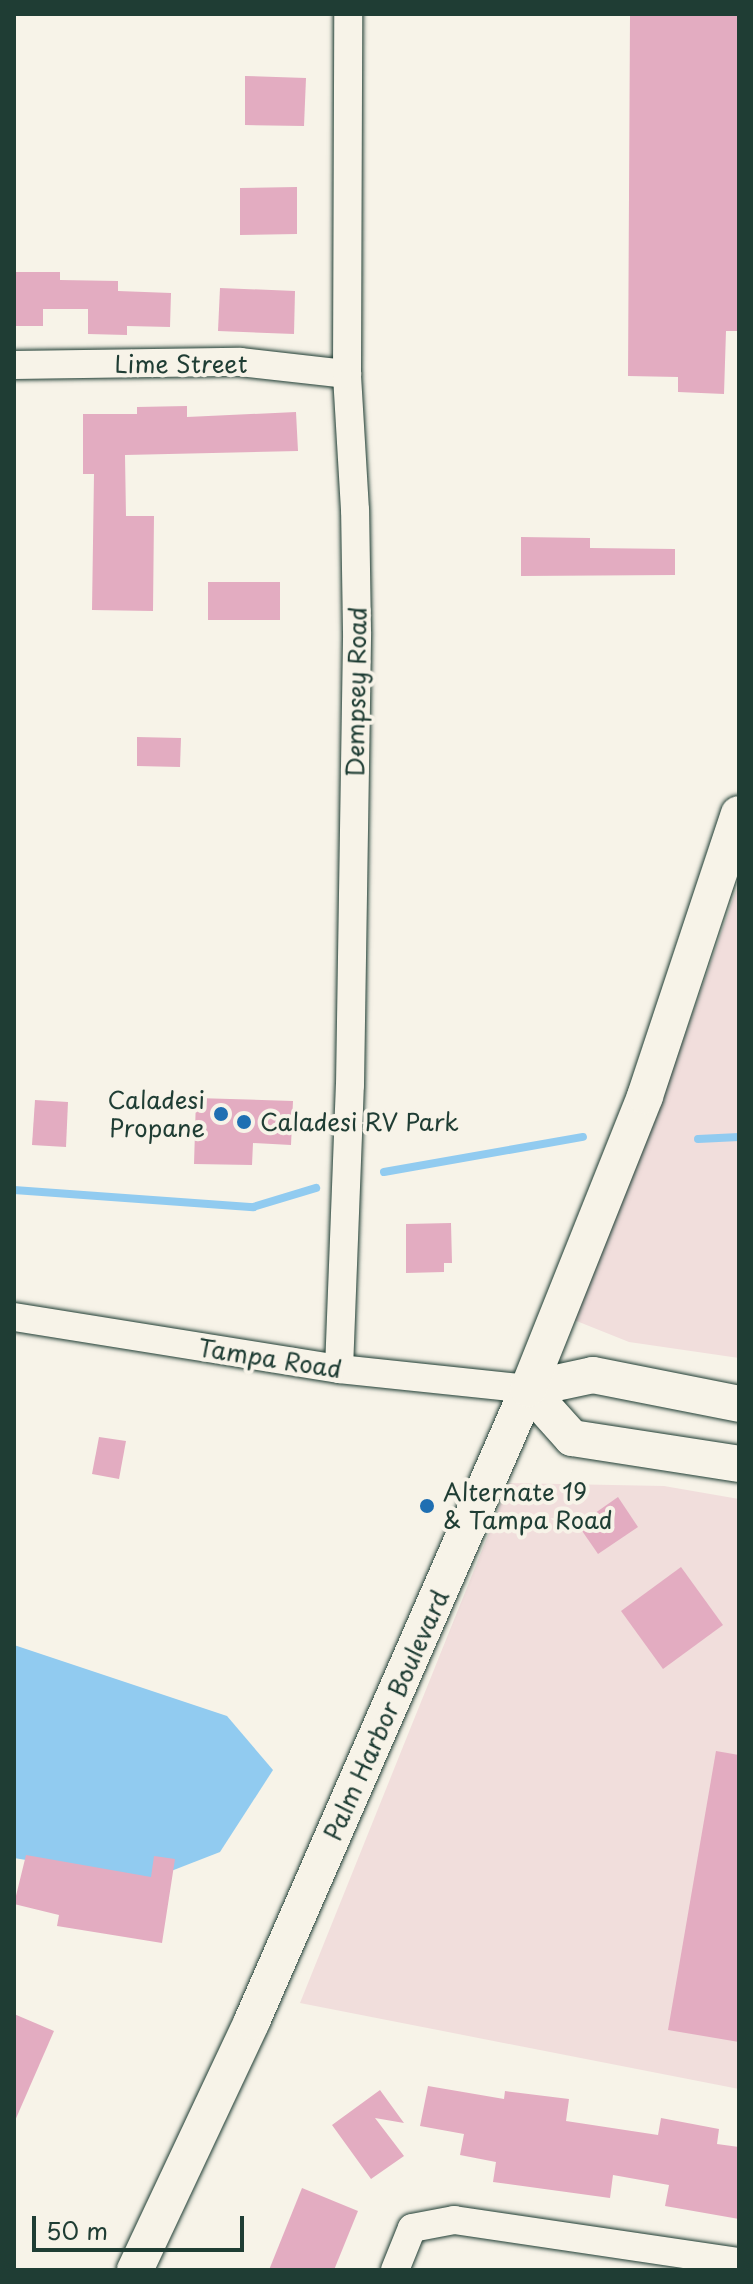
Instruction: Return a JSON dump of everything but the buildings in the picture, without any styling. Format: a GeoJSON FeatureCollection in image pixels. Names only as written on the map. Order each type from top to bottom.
{"type":"FeatureCollection","features":[{"type":"Feature","properties":{"kind":"main road","name":"Palm Harbor Boulevard"},"geometry":{"type":"LineString","coordinates":[[135,2270],[261,2000],[528,1389],[645,1096],[739,814]]}},
{"type":"Feature","properties":{"kind":"main road","name":"Tampa Road"},"geometry":{"type":"LineString","coordinates":[[528,1389],[593,1375],[739,1404]]}},
{"type":"Feature","properties":{"kind":"main road"},"geometry":{"type":"LineString","coordinates":[[528,1389],[572,1438],[739,1464]]}},
{"type":"Feature","properties":{"kind":"street","name":"Dempsey Road"},"geometry":{"type":"LineString","coordinates":[[339,1369],[350,1085],[357,632],[347,374],[348,14]]}},
{"type":"Feature","properties":{"kind":"street","name":"Lime Street"},"geometry":{"type":"LineString","coordinates":[[14,365],[240,362],[347,374]]}},
{"type":"Feature","properties":{"kind":"street","name":"Tampa Road"},"geometry":{"type":"LineString","coordinates":[[14,1317],[339,1369],[528,1389]]}},
{"type":"Feature","properties":{"kind":"street"},"geometry":{"type":"LineString","coordinates":[[395,2270],[412,2228],[454,2220],[739,2262]]}},
{"type":"Feature","properties":{"kind":"shaded area"},"geometry":{"type":"Polygon","coordinates":[[[739,882],[739,1358],[629,1342],[574,1320],[659,1109],[739,882]]]}},
{"type":"Feature","properties":{"kind":"shaded area"},"geometry":{"type":"Polygon","coordinates":[[[509,1483],[664,1486],[739,1499],[739,2089],[300,2003],[509,1483]]]}},
{"type":"Feature","properties":{"kind":"water"},"geometry":{"type":"Polygon","coordinates":[[[14,1645],[227,1716],[273,1770],[220,1852],[148,1880],[14,1858],[14,1645]]]}},
{"type":"Feature","properties":{"kind":"waterway"},"geometry":{"type":"LineString","coordinates":[[384,1172],[583,1137]]}},
{"type":"Feature","properties":{"kind":"waterway"},"geometry":{"type":"LineString","coordinates":[[698,1139],[739,1137]]}},
{"type":"Feature","properties":{"kind":"waterway"},"geometry":{"type":"LineString","coordinates":[[14,1190],[253,1207],[316,1188]]}},
{"type":"Feature","properties":{"kind":"place","name":"Caladesi Propane"},"geometry":{"type":"Point","coordinates":[221,1114]}},
{"type":"Feature","properties":{"kind":"place","name":"Caladesi RV Park"},"geometry":{"type":"Point","coordinates":[244,1122]}},
{"type":"Feature","properties":{"kind":"place","name":"Alternate 19 & Tampa Road"},"geometry":{"type":"Point","coordinates":[427,1506]}}]}
